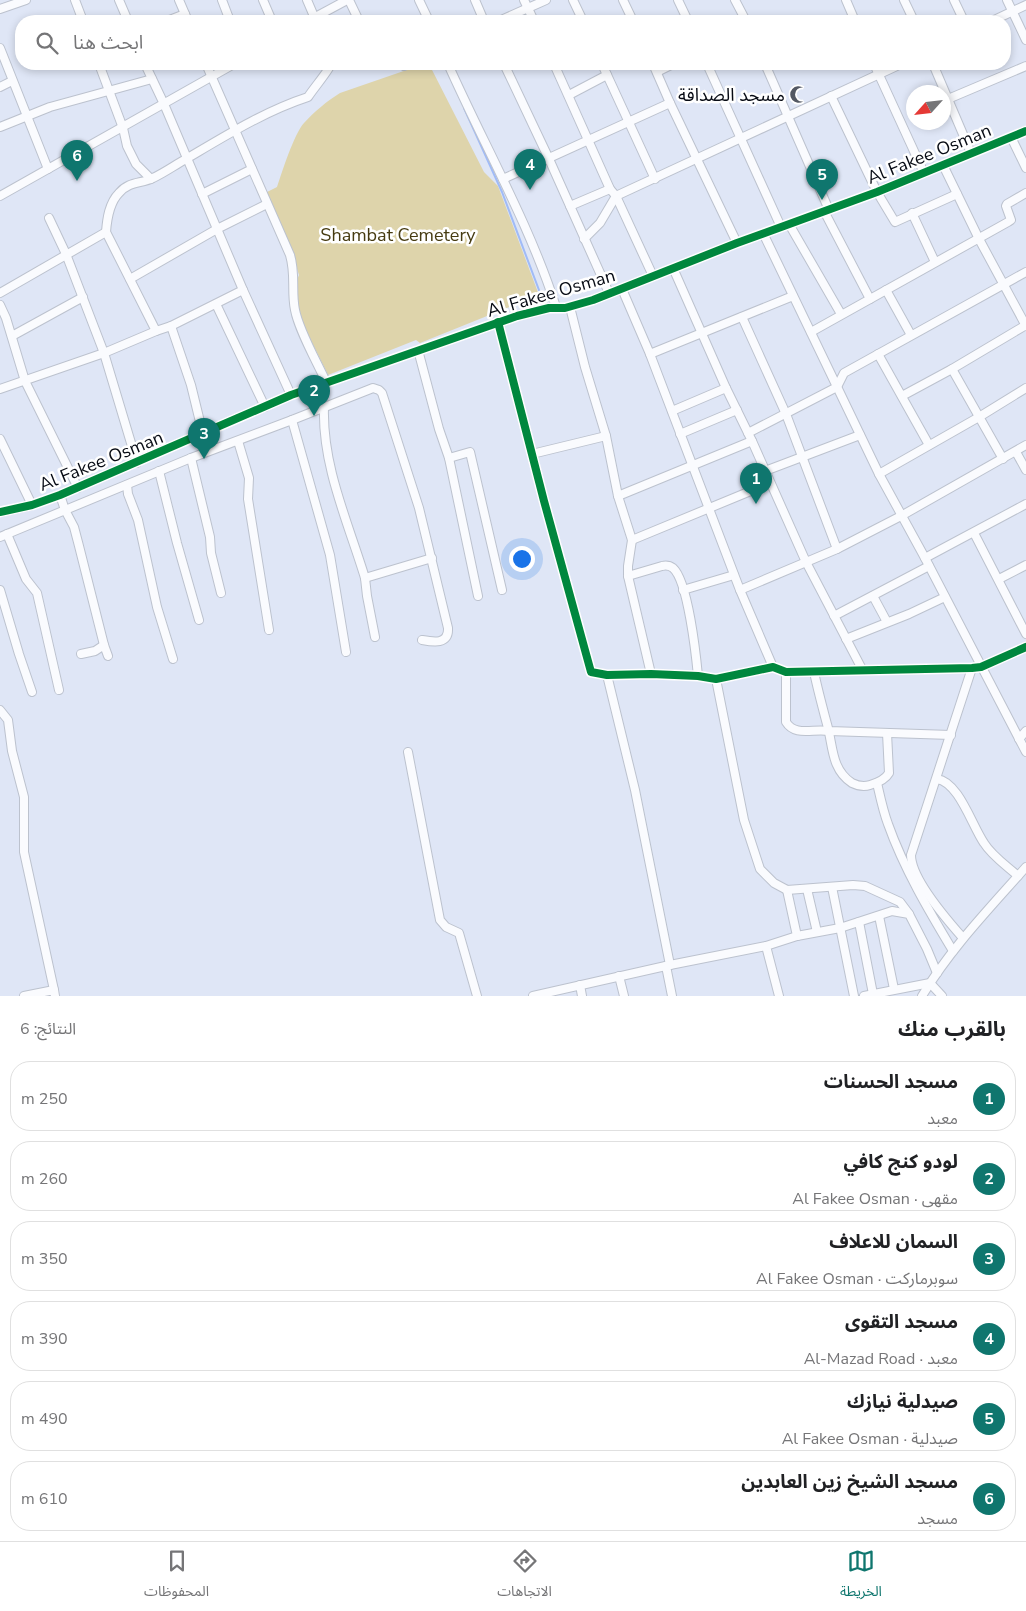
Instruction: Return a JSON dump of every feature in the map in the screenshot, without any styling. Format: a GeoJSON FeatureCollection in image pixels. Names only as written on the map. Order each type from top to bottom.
{"type":"FeatureCollection","features":[{"type":"Feature","properties":{"kind":"street"},"geometry":{"type":"LineString","coordinates":[[0,9],[26,0]]}},
{"type":"Feature","properties":{"kind":"street"},"geometry":{"type":"LineString","coordinates":[[76,0],[81,15]]}},
{"type":"Feature","properties":{"kind":"street"},"geometry":{"type":"LineString","coordinates":[[119,0],[125,15]]}},
{"type":"Feature","properties":{"kind":"street"},"geometry":{"type":"LineString","coordinates":[[180,0],[186,15]]}},
{"type":"Feature","properties":{"kind":"street"},"geometry":{"type":"LineString","coordinates":[[222,0],[228,15]]}},
{"type":"Feature","properties":{"kind":"street"},"geometry":{"type":"LineString","coordinates":[[263,0],[269,15]]}},
{"type":"Feature","properties":{"kind":"street"},"geometry":{"type":"LineString","coordinates":[[307,0],[311,15]]}},
{"type":"Feature","properties":{"kind":"street"},"geometry":{"type":"LineString","coordinates":[[321,15],[348,0],[356,15]]}},
{"type":"Feature","properties":{"kind":"street"},"geometry":{"type":"LineString","coordinates":[[419,0],[426,15]]}},
{"type":"Feature","properties":{"kind":"street"},"geometry":{"type":"LineString","coordinates":[[475,0],[481,15]]}},
{"type":"Feature","properties":{"kind":"street"},"geometry":{"type":"LineString","coordinates":[[524,0],[531,15]]}},
{"type":"Feature","properties":{"kind":"street"},"geometry":{"type":"LineString","coordinates":[[512,15],[546,0]]}},
{"type":"Feature","properties":{"kind":"street"},"geometry":{"type":"LineString","coordinates":[[574,0],[580,15]]}},
{"type":"Feature","properties":{"kind":"street"},"geometry":{"type":"LineString","coordinates":[[624,0],[630,15]]}},
{"type":"Feature","properties":{"kind":"street"},"geometry":{"type":"LineString","coordinates":[[678,0],[685,15]]}},
{"type":"Feature","properties":{"kind":"street"},"geometry":{"type":"LineString","coordinates":[[735,0],[743,15]]}},
{"type":"Feature","properties":{"kind":"street"},"geometry":{"type":"LineString","coordinates":[[846,0],[852,15]]}},
{"type":"Feature","properties":{"kind":"street"},"geometry":{"type":"LineString","coordinates":[[904,0],[911,15]]}},
{"type":"Feature","properties":{"kind":"street"},"geometry":{"type":"LineString","coordinates":[[954,0],[961,15]]}},
{"type":"Feature","properties":{"kind":"street"},"geometry":{"type":"LineString","coordinates":[[1007,0],[1026,40]]}},
{"type":"Feature","properties":{"kind":"street"},"geometry":{"type":"LineString","coordinates":[[1006,15],[1026,5]]}},
{"type":"Feature","properties":{"kind":"street"},"geometry":{"type":"LineString","coordinates":[[0,48],[48,170]]}},
{"type":"Feature","properties":{"kind":"street"},"geometry":{"type":"LineString","coordinates":[[951,98],[1026,66]]}},
{"type":"Feature","properties":{"kind":"street"},"geometry":{"type":"LineString","coordinates":[[101,70],[122,128],[126,146],[136,164],[151,180]]}},
{"type":"Feature","properties":{"kind":"street"},"geometry":{"type":"LineString","coordinates":[[148,70],[291,396]]}},
{"type":"Feature","properties":{"kind":"street"},"geometry":{"type":"LineString","coordinates":[[209,70],[290,255],[294,268],[294,302],[297,318],[326,382]]}},
{"type":"Feature","properties":{"kind":"street"},"geometry":{"type":"LineString","coordinates":[[0,196],[224,70]]}},
{"type":"Feature","properties":{"kind":"street"},"geometry":{"type":"LineString","coordinates":[[156,331],[106,232],[112,203],[119,192],[133,182],[151,180],[282,106],[308,97],[316,84],[329,70]]}},
{"type":"Feature","properties":{"kind":"street"},"geometry":{"type":"LineString","coordinates":[[451,70],[539,262],[556,308]]}},
{"type":"Feature","properties":{"kind":"street"},"geometry":{"type":"LineString","coordinates":[[507,70],[609,293]]}},
{"type":"Feature","properties":{"kind":"street"},"geometry":{"type":"LineString","coordinates":[[557,70],[610,189],[616,196],[653,276]]}},
{"type":"Feature","properties":{"kind":"street"},"geometry":{"type":"LineString","coordinates":[[605,70],[655,179]]}},
{"type":"Feature","properties":{"kind":"street"},"geometry":{"type":"LineString","coordinates":[[660,70],[656,72],[737,243]]}},
{"type":"Feature","properties":{"kind":"street"},"geometry":{"type":"LineString","coordinates":[[710,70],[784,226],[841,314]]}},
{"type":"Feature","properties":{"kind":"street"},"geometry":{"type":"LineString","coordinates":[[768,70],[789,116],[826,210],[870,299]]}},
{"type":"Feature","properties":{"kind":"street"},"geometry":{"type":"LineString","coordinates":[[877,70],[924,173]]}},
{"type":"Feature","properties":{"kind":"street"},"geometry":{"type":"LineString","coordinates":[[584,239],[600,223],[616,196],[888,70]]}},
{"type":"Feature","properties":{"kind":"street"},"geometry":{"type":"LineString","coordinates":[[936,70],[942,85]]}},
{"type":"Feature","properties":{"kind":"street"},"geometry":{"type":"LineString","coordinates":[[568,95],[607,75]]}},
{"type":"Feature","properties":{"kind":"street"},"geometry":{"type":"LineString","coordinates":[[0,127],[50,107],[152,79]]}},
{"type":"Feature","properties":{"kind":"street"},"geometry":{"type":"LineString","coordinates":[[0,86],[12,81]]}},
{"type":"Feature","properties":{"kind":"street"},"geometry":{"type":"LineString","coordinates":[[831,96],[877,192],[895,222],[957,194]]}},
{"type":"Feature","properties":{"kind":"street"},"geometry":{"type":"LineString","coordinates":[[502,179],[670,103]]}},
{"type":"Feature","properties":{"kind":"street"},"geometry":{"type":"LineString","coordinates":[[951,106],[971,153]]}},
{"type":"Feature","properties":{"kind":"street","name":"Al Fakee Osman"},"geometry":{"type":"LineString","coordinates":[[0,512],[32,505],[78,488],[326,382],[498,322],[531,312],[570,307],[622,289],[763,233],[877,192],[1026,131]]}},
{"type":"Feature","properties":{"kind":"street"},"geometry":{"type":"LineString","coordinates":[[1011,137],[1026,168]]}},
{"type":"Feature","properties":{"kind":"street"},"geometry":{"type":"LineString","coordinates":[[902,396],[1026,325],[979,239],[944,165]]}},
{"type":"Feature","properties":{"kind":"street"},"geometry":{"type":"LineString","coordinates":[[202,194],[252,169]]}},
{"type":"Feature","properties":{"kind":"street"},"geometry":{"type":"LineString","coordinates":[[570,206],[610,189]]}},
{"type":"Feature","properties":{"kind":"street"},"geometry":{"type":"LineString","coordinates":[[810,332],[1011,220],[1007,204],[1026,193]]}},
{"type":"Feature","properties":{"kind":"street"},"geometry":{"type":"LineString","coordinates":[[130,279],[267,204]]}},
{"type":"Feature","properties":{"kind":"street"},"geometry":{"type":"LineString","coordinates":[[912,214],[936,262]]}},
{"type":"Feature","properties":{"kind":"street"},"geometry":{"type":"LineString","coordinates":[[49,218],[66,254],[104,353],[137,463]]}},
{"type":"Feature","properties":{"kind":"street"},"geometry":{"type":"LineString","coordinates":[[0,293],[106,232]]}},
{"type":"Feature","properties":{"kind":"street"},"geometry":{"type":"LineString","coordinates":[[763,233],[879,474],[1026,752]]}},
{"type":"Feature","properties":{"kind":"street"},"geometry":{"type":"LineString","coordinates":[[673,268],[701,334],[752,441],[806,562],[862,669]]}},
{"type":"Feature","properties":{"kind":"street"},"geometry":{"type":"LineString","coordinates":[[748,433],[837,387],[844,373],[1026,272]]}},
{"type":"Feature","properties":{"kind":"street"},"geometry":{"type":"LineString","coordinates":[[622,289],[650,354],[734,575],[773,667]]}},
{"type":"Feature","properties":{"kind":"street"},"geometry":{"type":"LineString","coordinates":[[0,390],[104,353],[171,326],[244,290]]}},
{"type":"Feature","properties":{"kind":"street"},"geometry":{"type":"LineString","coordinates":[[886,290],[911,335]]}},
{"type":"Feature","properties":{"kind":"street"},"geometry":{"type":"LineString","coordinates":[[650,354],[793,296]]}},
{"type":"Feature","properties":{"kind":"street"},"geometry":{"type":"LineString","coordinates":[[12,336],[83,297]]}},
{"type":"Feature","properties":{"kind":"street"},"geometry":{"type":"LineString","coordinates":[[216,304],[265,407]]}},
{"type":"Feature","properties":{"kind":"street"},"geometry":{"type":"LineString","coordinates":[[0,305],[3,319],[12,336],[25,381],[78,488]]}},
{"type":"Feature","properties":{"kind":"street"},"geometry":{"type":"LineString","coordinates":[[570,307],[585,367],[606,436],[618,496],[632,540],[628,576],[651,674]]}},
{"type":"Feature","properties":{"kind":"street"},"geometry":{"type":"LineString","coordinates":[[742,317],[786,414],[837,548]]}},
{"type":"Feature","properties":{"kind":"street"},"geometry":{"type":"LineString","coordinates":[[498,322],[591,672],[698,676],[716,679],[773,667],[786,672],[972,668],[981,667],[1026,647]]}},
{"type":"Feature","properties":{"kind":"street"},"geometry":{"type":"LineString","coordinates":[[171,326],[203,434]]}},
{"type":"Feature","properties":{"kind":"street"},"geometry":{"type":"LineString","coordinates":[[418,350],[439,429],[449,458],[478,596]]}},
{"type":"Feature","properties":{"kind":"street"},"geometry":{"type":"LineString","coordinates":[[878,354],[929,445]]}},
{"type":"Feature","properties":{"kind":"street"},"geometry":{"type":"LineString","coordinates":[[952,369],[1003,460]]}},
{"type":"Feature","properties":{"kind":"street"},"geometry":{"type":"LineString","coordinates":[[59,690],[37,593],[26,580],[4,536],[156,472],[324,407],[334,398],[373,388],[382,393],[419,508],[449,633],[445,639],[437,643],[422,640]]}},
{"type":"Feature","properties":{"kind":"street"},"geometry":{"type":"LineString","coordinates":[[672,411],[726,388]]}},
{"type":"Feature","properties":{"kind":"street"},"geometry":{"type":"LineString","coordinates":[[879,474],[980,417],[1026,388]]}},
{"type":"Feature","properties":{"kind":"street"},"geometry":{"type":"LineString","coordinates":[[324,407],[329,464],[365,578],[375,637]]}},
{"type":"Feature","properties":{"kind":"street"},"geometry":{"type":"LineString","coordinates":[[680,434],[737,410]]}},
{"type":"Feature","properties":{"kind":"street"},"geometry":{"type":"LineString","coordinates":[[292,420],[330,555],[346,652]]}},
{"type":"Feature","properties":{"kind":"street"},"geometry":{"type":"LineString","coordinates":[[532,454],[606,436]]}},
{"type":"Feature","properties":{"kind":"street"},"geometry":{"type":"LineString","coordinates":[[765,471],[860,436]]}},
{"type":"Feature","properties":{"kind":"street"},"geometry":{"type":"LineString","coordinates":[[238,441],[250,478],[248,499],[269,630]]}},
{"type":"Feature","properties":{"kind":"street"},"geometry":{"type":"LineString","coordinates":[[618,496],[752,441]]}},
{"type":"Feature","properties":{"kind":"street"},"geometry":{"type":"LineString","coordinates":[[1,444],[32,505]]}},
{"type":"Feature","properties":{"kind":"street"},"geometry":{"type":"LineString","coordinates":[[740,590],[837,548],[901,516],[1003,460],[1026,445]]}},
{"type":"Feature","properties":{"kind":"street"},"geometry":{"type":"LineString","coordinates":[[449,458],[470,452],[502,590]]}},
{"type":"Feature","properties":{"kind":"street"},"geometry":{"type":"LineString","coordinates":[[1016,452],[1026,470]]}},
{"type":"Feature","properties":{"kind":"street"},"geometry":{"type":"LineString","coordinates":[[148,458],[156,472],[199,620]]}},
{"type":"Feature","properties":{"kind":"street"},"geometry":{"type":"LineString","coordinates":[[191,458],[209,528],[211,553],[221,593]]}},
{"type":"Feature","properties":{"kind":"street"},"geometry":{"type":"LineString","coordinates":[[632,540],[770,483]]}},
{"type":"Feature","properties":{"kind":"street"},"geometry":{"type":"LineString","coordinates":[[127,485],[128,494],[138,520],[172,659]]}},
{"type":"Feature","properties":{"kind":"street"},"geometry":{"type":"LineString","coordinates":[[60,495],[64,510],[74,527],[108,656]]}},
{"type":"Feature","properties":{"kind":"street"},"geometry":{"type":"LineString","coordinates":[[834,616],[873,596],[974,533],[1026,504]]}},
{"type":"Feature","properties":{"kind":"street"},"geometry":{"type":"LineString","coordinates":[[974,533],[1022,619],[1026,634]]}},
{"type":"Feature","properties":{"kind":"street"},"geometry":{"type":"LineString","coordinates":[[365,578],[432,558]]}},
{"type":"Feature","properties":{"kind":"street"},"geometry":{"type":"LineString","coordinates":[[628,576],[668,565],[676,572],[683,590],[694,633],[698,676]]}},
{"type":"Feature","properties":{"kind":"street"},"geometry":{"type":"LineString","coordinates":[[999,579],[1026,565]]}},
{"type":"Feature","properties":{"kind":"street"},"geometry":{"type":"LineString","coordinates":[[683,590],[734,575]]}},
{"type":"Feature","properties":{"kind":"street"},"geometry":{"type":"LineString","coordinates":[[0,590],[32,692]]}},
{"type":"Feature","properties":{"kind":"street"},"geometry":{"type":"LineString","coordinates":[[873,596],[887,622]]}},
{"type":"Feature","properties":{"kind":"street"},"geometry":{"type":"LineString","coordinates":[[846,639],[945,596]]}},
{"type":"Feature","properties":{"kind":"street"},"geometry":{"type":"LineString","coordinates":[[81,654],[95,651],[104,645]]}},
{"type":"Feature","properties":{"kind":"street"},"geometry":{"type":"LineString","coordinates":[[963,938],[933,903],[911,860],[972,668]]}},
{"type":"Feature","properties":{"kind":"street"},"geometry":{"type":"LineString","coordinates":[[786,672],[786,722],[789,728],[798,731],[820,729],[829,731],[951,735]]}},
{"type":"Feature","properties":{"kind":"street"},"geometry":{"type":"LineString","coordinates":[[814,672],[829,731],[832,752],[837,767],[845,778],[854,784],[865,787],[887,777],[889,773],[887,733]]}},
{"type":"Feature","properties":{"kind":"street"},"geometry":{"type":"LineString","coordinates":[[607,674],[634,790],[668,966],[672,996]]}},
{"type":"Feature","properties":{"kind":"street"},"geometry":{"type":"LineString","coordinates":[[716,679],[744,820],[760,869],[774,883],[787,890],[858,884],[900,902],[909,914],[937,973]]}},
{"type":"Feature","properties":{"kind":"street"},"geometry":{"type":"LineString","coordinates":[[0,710],[8,720],[12,751],[24,797],[24,852],[54,993],[24,996]]}},
{"type":"Feature","properties":{"kind":"street"},"geometry":{"type":"LineString","coordinates":[[1019,739],[1026,731]]}},
{"type":"Feature","properties":{"kind":"street"},"geometry":{"type":"LineString","coordinates":[[408,752],[440,920],[446,927],[459,933],[477,996]]}},
{"type":"Feature","properties":{"kind":"street"},"geometry":{"type":"LineString","coordinates":[[936,779],[943,780],[954,790],[985,845],[1018,876]]}},
{"type":"Feature","properties":{"kind":"street"},"geometry":{"type":"LineString","coordinates":[[877,783],[888,824],[906,864],[929,911],[953,951]]}},
{"type":"Feature","properties":{"kind":"street"},"geometry":{"type":"LineString","coordinates":[[922,996],[963,938],[1026,867]]}},
{"type":"Feature","properties":{"kind":"street"},"geometry":{"type":"LineString","coordinates":[[832,887],[854,996]]}},
{"type":"Feature","properties":{"kind":"street"},"geometry":{"type":"LineString","coordinates":[[808,889],[818,932]]}},
{"type":"Feature","properties":{"kind":"street"},"geometry":{"type":"LineString","coordinates":[[787,890],[797,936]]}},
{"type":"Feature","properties":{"kind":"street"},"geometry":{"type":"LineString","coordinates":[[533,996],[619,976],[766,946],[797,936],[840,928],[892,911],[909,914]]}},
{"type":"Feature","properties":{"kind":"street"},"geometry":{"type":"LineString","coordinates":[[879,916],[894,990]]}},
{"type":"Feature","properties":{"kind":"street"},"geometry":{"type":"LineString","coordinates":[[859,922],[873,994]]}},
{"type":"Feature","properties":{"kind":"street"},"geometry":{"type":"LineString","coordinates":[[766,946],[779,996]]}},
{"type":"Feature","properties":{"kind":"street"},"geometry":{"type":"LineString","coordinates":[[619,976],[624,996]]}},
{"type":"Feature","properties":{"kind":"street"},"geometry":{"type":"LineString","coordinates":[[864,996],[930,983]]}},
{"type":"Feature","properties":{"kind":"street"},"geometry":{"type":"LineString","coordinates":[[930,983],[942,996]]}},
{"type":"Feature","properties":{"kind":"street"},"geometry":{"type":"LineString","coordinates":[[580,985],[582,996]]}},
{"type":"Feature","properties":{"kind":"green space","name":"Shambat Cemetery"},"geometry":{"type":"Polygon","coordinates":[[[407,70],[432,70],[484,172],[498,186],[539,295],[420,343],[416,340],[328,375],[297,312],[297,280],[299,275],[291,250],[265,193],[277,187],[300,128],[321,107],[340,93],[407,70]]]}},
{"type":"Feature","properties":{"kind":"waterway"},"geometry":{"type":"LineString","coordinates":[[464,108],[502,192],[542,298]]}},
{"type":"Feature","properties":{"kind":"cycle path"},"geometry":{"type":"LineString","coordinates":[[0,512],[32,505],[60,495],[291,395],[517,316],[549,308],[565,308],[593,300],[737,243],[877,192],[1026,131]]}},
{"type":"Feature","properties":{"kind":"cycle path"},"geometry":{"type":"LineString","coordinates":[[498,322],[544,501],[591,672],[607,675],[651,674],[698,676],[716,679],[773,667],[786,672],[972,668],[981,667],[1026,647]]}},
{"type":"Feature","properties":{"kind":"place","name":"مسجد الصداقة"},"geometry":{"type":"Point","coordinates":[799,95]}},
{"type":"Feature","properties":{"kind":"place","name":"مسجد الشيخ زين العابدين"},"geometry":{"type":"Point","coordinates":[77,181]}},
{"type":"Feature","properties":{"kind":"place","name":"مسجد التقوى"},"geometry":{"type":"Point","coordinates":[530,190]}},
{"type":"Feature","properties":{"kind":"place","name":"صيدلية نيازك"},"geometry":{"type":"Point","coordinates":[822,200]}},
{"type":"Feature","properties":{"kind":"place","name":"لودو كنج كافي"},"geometry":{"type":"Point","coordinates":[314,416]}},
{"type":"Feature","properties":{"kind":"place","name":"السمان للاعلاف"},"geometry":{"type":"Point","coordinates":[204,459]}},
{"type":"Feature","properties":{"kind":"place","name":"مسجد الحسنات"},"geometry":{"type":"Point","coordinates":[756,504]}}]}
